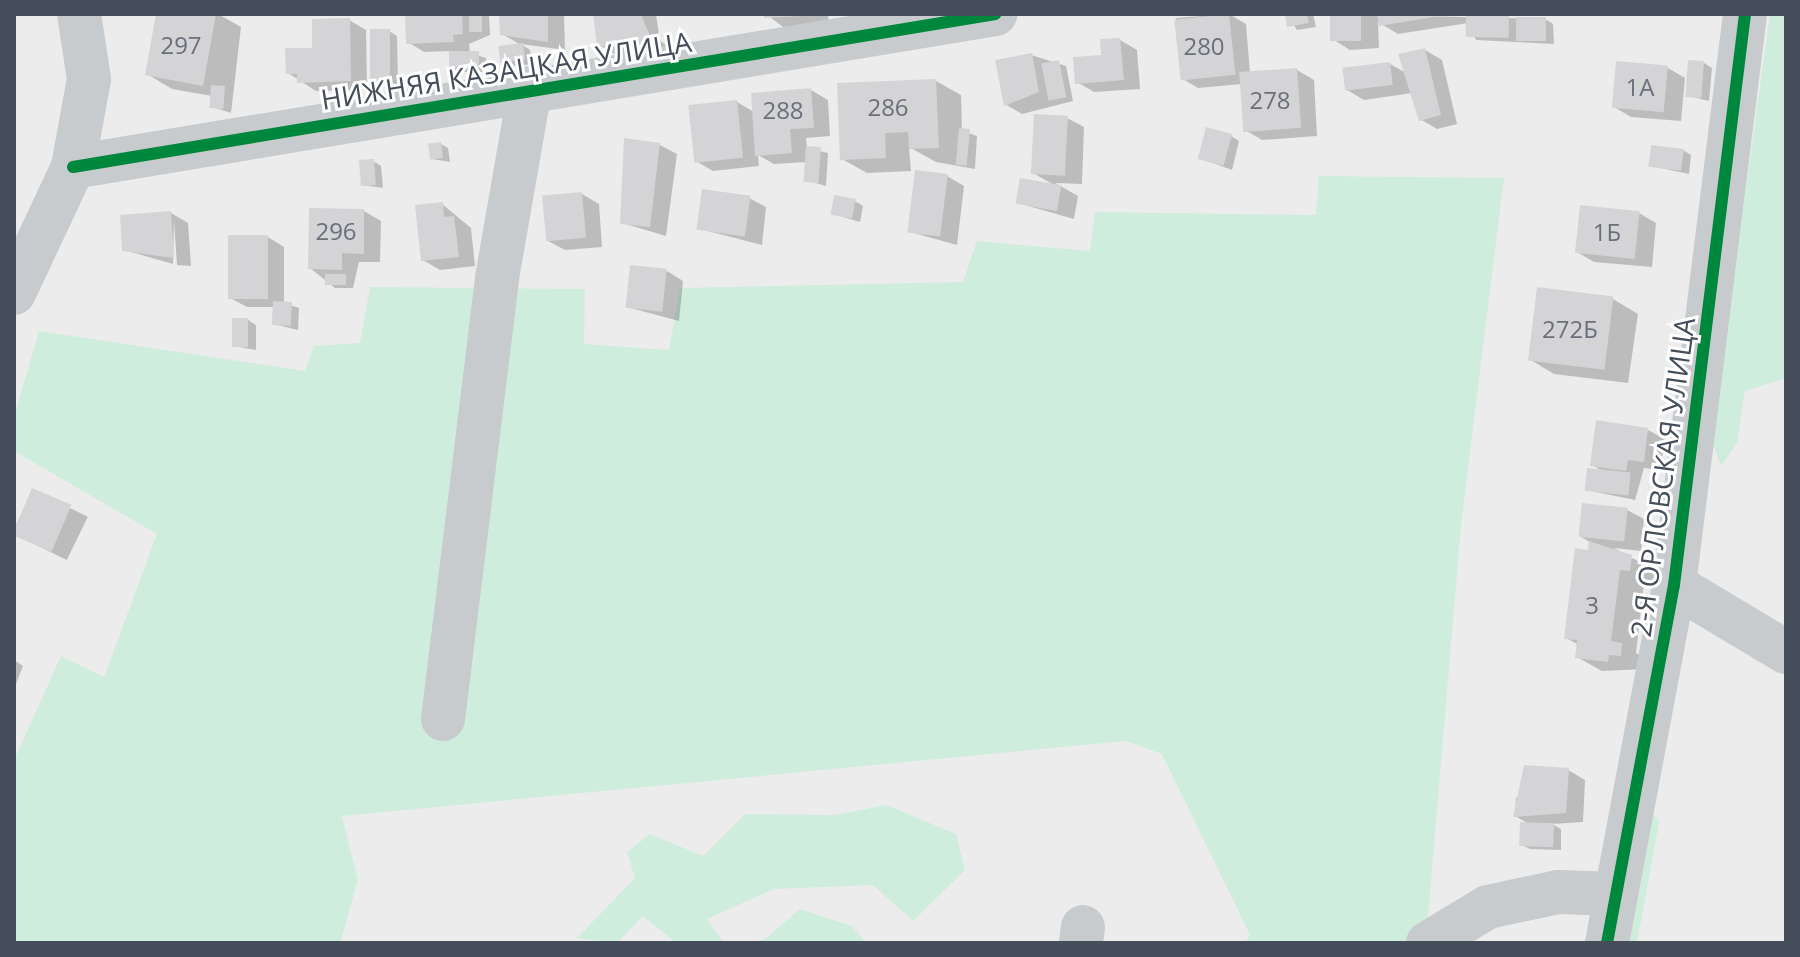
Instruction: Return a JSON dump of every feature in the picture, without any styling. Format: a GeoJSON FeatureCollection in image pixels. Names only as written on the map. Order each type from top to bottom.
{"type":"FeatureCollection","features":[{"type":"Feature","properties":{"kind":"street"},"geometry":{"type":"LineString","coordinates":[[14,293],[73,167],[89,79],[79,14]]}},
{"type":"Feature","properties":{"kind":"street","name":"НИЖНЯЯ КАЗАЦКАЯ УЛИЦА"},"geometry":{"type":"LineString","coordinates":[[73,167],[530,88],[995,14]]}},
{"type":"Feature","properties":{"kind":"street","name":"2-Я ОРЛОВСКАЯ УЛИЦА"},"geometry":{"type":"LineString","coordinates":[[1607,943],[1674,585],[1745,14]]}},
{"type":"Feature","properties":{"kind":"street"},"geometry":{"type":"LineString","coordinates":[[443,719],[497,278],[530,88]]}},
{"type":"Feature","properties":{"kind":"street"},"geometry":{"type":"LineString","coordinates":[[1674,585],[1786,651]]}},
{"type":"Feature","properties":{"kind":"street"},"geometry":{"type":"LineString","coordinates":[[1428,943],[1488,907],[1558,892],[1616,894]]}},
{"type":"Feature","properties":{"kind":"green space"},"geometry":{"type":"Polygon","coordinates":[[[1770,14],[1786,14],[1786,378],[1745,391],[1737,443],[1721,466],[1711,439],[1770,14]]]}},
{"type":"Feature","properties":{"kind":"green space"},"geometry":{"type":"Polygon","coordinates":[[[1319,176],[1504,178],[1461,525],[1426,943],[1245,943],[1250,935],[1162,754],[1126,741],[342,816],[358,880],[340,943],[14,943],[14,760],[61,656],[104,677],[157,534],[14,451],[14,417],[39,331],[305,371],[314,346],[360,343],[370,287],[585,289],[584,344],[669,350],[680,288],[963,282],[977,241],[1090,251],[1095,212],[1316,215],[1319,176]]]}},
{"type":"Feature","properties":{"kind":"green space"},"geometry":{"type":"Polygon","coordinates":[[[886,805],[956,834],[965,870],[913,921],[873,885],[774,889],[707,919],[724,943],[676,943],[643,916],[617,943],[577,938],[635,878],[627,852],[650,834],[703,856],[745,814],[835,815],[886,805]]]}},
{"type":"Feature","properties":{"kind":"green space"},"geometry":{"type":"Polygon","coordinates":[[[1650,809],[1659,822],[1637,943],[1618,943],[1650,809]]]}},
{"type":"Feature","properties":{"kind":"green space"},"geometry":{"type":"Polygon","coordinates":[[[800,909],[852,926],[866,943],[743,943],[764,940],[800,909]]]}},
{"type":"Feature","properties":{"kind":"building"},"geometry":{"type":"Polygon","coordinates":[[[156,14],[216,14],[203,86],[145,75],[156,14]]]}},
{"type":"Feature","properties":{"kind":"building"},"geometry":{"type":"Polygon","coordinates":[[[405,14],[462,14],[463,34],[453,35],[454,42],[406,44],[405,14]]]}},
{"type":"Feature","properties":{"kind":"building"},"geometry":{"type":"Polygon","coordinates":[[[469,14],[482,14],[482,32],[469,32],[469,14]]]}},
{"type":"Feature","properties":{"kind":"building"},"geometry":{"type":"Polygon","coordinates":[[[499,14],[548,14],[548,42],[500,35],[499,14]]]}},
{"type":"Feature","properties":{"kind":"building"},"geometry":{"type":"Polygon","coordinates":[[[593,14],[641,14],[656,51],[629,55],[627,42],[597,47],[593,14]]]}},
{"type":"Feature","properties":{"kind":"building"},"geometry":{"type":"Polygon","coordinates":[[[764,14],[801,14],[801,16],[764,18],[764,14]]]}},
{"type":"Feature","properties":{"kind":"building"},"geometry":{"type":"Polygon","coordinates":[[[1229,14],[1235,75],[1181,80],[1174,20],[1229,14]]]}},
{"type":"Feature","properties":{"kind":"building"},"geometry":{"type":"Polygon","coordinates":[[[1285,14],[1307,14],[1309,23],[1287,27],[1285,14]]]}},
{"type":"Feature","properties":{"kind":"building"},"geometry":{"type":"Polygon","coordinates":[[[1330,14],[1361,14],[1361,41],[1330,41],[1330,14]]]}},
{"type":"Feature","properties":{"kind":"building"},"geometry":{"type":"Polygon","coordinates":[[[1377,14],[1440,14],[1440,16],[1379,26],[1377,14]]]}},
{"type":"Feature","properties":{"kind":"building"},"geometry":{"type":"Polygon","coordinates":[[[1466,14],[1509,15],[1509,38],[1466,37],[1466,14]]]}},
{"type":"Feature","properties":{"kind":"building"},"geometry":{"type":"Polygon","coordinates":[[[1516,17],[1546,17],[1546,41],[1516,41],[1516,17]]]}},
{"type":"Feature","properties":{"kind":"building"},"geometry":{"type":"Polygon","coordinates":[[[350,18],[351,81],[297,83],[297,74],[286,74],[285,48],[312,48],[312,19],[350,18]]]}},
{"type":"Feature","properties":{"kind":"building"},"geometry":{"type":"Polygon","coordinates":[[[370,29],[390,29],[390,81],[370,81],[370,29]]]}},
{"type":"Feature","properties":{"kind":"building"},"geometry":{"type":"Polygon","coordinates":[[[1120,38],[1124,80],[1075,84],[1073,57],[1101,55],[1100,39],[1120,38]]]}},
{"type":"Feature","properties":{"kind":"building"},"geometry":{"type":"Polygon","coordinates":[[[523,43],[525,60],[500,63],[498,46],[523,43]]]}},
{"type":"Feature","properties":{"kind":"building"},"geometry":{"type":"Polygon","coordinates":[[[1425,48],[1441,115],[1419,121],[1398,54],[1425,48]]]}},
{"type":"Feature","properties":{"kind":"building"},"geometry":{"type":"Polygon","coordinates":[[[449,51],[479,51],[479,68],[449,68],[449,51]]]}},
{"type":"Feature","properties":{"kind":"building"},"geometry":{"type":"Polygon","coordinates":[[[1032,53],[1039,92],[1004,106],[995,60],[1032,53]]]}},
{"type":"Feature","properties":{"kind":"building"},"geometry":{"type":"Polygon","coordinates":[[[1059,60],[1066,97],[1049,101],[1041,63],[1059,60]]]}},
{"type":"Feature","properties":{"kind":"building"},"geometry":{"type":"Polygon","coordinates":[[[1688,60],[1704,61],[1701,98],[1685,97],[1688,60]]]}},
{"type":"Feature","properties":{"kind":"building"},"geometry":{"type":"Polygon","coordinates":[[[1616,61],[1668,66],[1664,112],[1612,108],[1616,61]]]}},
{"type":"Feature","properties":{"kind":"building"},"geometry":{"type":"Polygon","coordinates":[[[1390,62],[1393,85],[1345,91],[1342,68],[1390,62]]]}},
{"type":"Feature","properties":{"kind":"building"},"geometry":{"type":"Polygon","coordinates":[[[1297,68],[1301,128],[1243,132],[1239,72],[1297,68]]]}},
{"type":"Feature","properties":{"kind":"building"},"geometry":{"type":"Polygon","coordinates":[[[936,79],[939,148],[909,149],[908,132],[885,133],[886,158],[840,160],[837,83],[936,79]]]}},
{"type":"Feature","properties":{"kind":"building"},"geometry":{"type":"Polygon","coordinates":[[[211,85],[225,86],[223,109],[209,108],[211,85]]]}},
{"type":"Feature","properties":{"kind":"building"},"geometry":{"type":"Polygon","coordinates":[[[811,88],[814,128],[790,129],[792,153],[755,156],[751,93],[811,88]]]}},
{"type":"Feature","properties":{"kind":"building"},"geometry":{"type":"Polygon","coordinates":[[[737,100],[743,158],[694,163],[688,105],[737,100]]]}},
{"type":"Feature","properties":{"kind":"building"},"geometry":{"type":"Polygon","coordinates":[[[1034,114],[1068,116],[1065,176],[1031,174],[1034,114]]]}},
{"type":"Feature","properties":{"kind":"building"},"geometry":{"type":"Polygon","coordinates":[[[1206,127],[1232,134],[1224,166],[1197,159],[1206,127]]]}},
{"type":"Feature","properties":{"kind":"building"},"geometry":{"type":"Polygon","coordinates":[[[959,128],[970,129],[967,166],[956,165],[959,128]]]}},
{"type":"Feature","properties":{"kind":"building"},"geometry":{"type":"Polygon","coordinates":[[[624,138],[660,143],[650,227],[620,224],[624,138]]]}},
{"type":"Feature","properties":{"kind":"building"},"geometry":{"type":"Polygon","coordinates":[[[441,142],[443,158],[430,159],[428,144],[441,142]]]}},
{"type":"Feature","properties":{"kind":"building"},"geometry":{"type":"Polygon","coordinates":[[[1651,145],[1684,149],[1681,171],[1648,167],[1651,145]]]}},
{"type":"Feature","properties":{"kind":"building"},"geometry":{"type":"Polygon","coordinates":[[[806,146],[821,147],[818,183],[803,182],[806,146]]]}},
{"type":"Feature","properties":{"kind":"building"},"geometry":{"type":"Polygon","coordinates":[[[374,159],[376,185],[361,186],[359,160],[374,159]]]}},
{"type":"Feature","properties":{"kind":"building"},"geometry":{"type":"Polygon","coordinates":[[[915,170],[948,174],[940,237],[907,233],[915,170]]]}},
{"type":"Feature","properties":{"kind":"building"},"geometry":{"type":"Polygon","coordinates":[[[1020,178],[1061,185],[1057,211],[1015,204],[1020,178]]]}},
{"type":"Feature","properties":{"kind":"building"},"geometry":{"type":"Polygon","coordinates":[[[702,189],[751,196],[745,236],[696,230],[702,189]]]}},
{"type":"Feature","properties":{"kind":"building"},"geometry":{"type":"Polygon","coordinates":[[[582,192],[586,238],[546,241],[542,195],[582,192]]]}},
{"type":"Feature","properties":{"kind":"building"},"geometry":{"type":"Polygon","coordinates":[[[834,195],[856,199],[852,219],[831,215],[834,195]]]}},
{"type":"Feature","properties":{"kind":"building"},"geometry":{"type":"Polygon","coordinates":[[[443,202],[444,217],[454,216],[459,257],[421,261],[415,205],[443,202]]]}},
{"type":"Feature","properties":{"kind":"building"},"geometry":{"type":"Polygon","coordinates":[[[1580,205],[1640,211],[1635,259],[1575,253],[1580,205]]]}},
{"type":"Feature","properties":{"kind":"building"},"geometry":{"type":"Polygon","coordinates":[[[309,208],[364,209],[364,254],[342,253],[342,270],[308,269],[309,208]]]}},
{"type":"Feature","properties":{"kind":"building"},"geometry":{"type":"Polygon","coordinates":[[[171,211],[174,258],[122,251],[120,215],[171,211]]]}},
{"type":"Feature","properties":{"kind":"building"},"geometry":{"type":"Polygon","coordinates":[[[228,235],[268,235],[268,299],[228,299],[228,235]]]}},
{"type":"Feature","properties":{"kind":"building"},"geometry":{"type":"Polygon","coordinates":[[[630,265],[667,269],[662,312],[626,308],[630,265]]]}},
{"type":"Feature","properties":{"kind":"building"},"geometry":{"type":"Polygon","coordinates":[[[325,274],[346,274],[346,285],[325,285],[325,274]]]}},
{"type":"Feature","properties":{"kind":"building"},"geometry":{"type":"Polygon","coordinates":[[[1537,287],[1613,296],[1604,370],[1528,360],[1537,287]]]}},
{"type":"Feature","properties":{"kind":"building"},"geometry":{"type":"Polygon","coordinates":[[[273,301],[292,302],[291,326],[272,325],[273,301]]]}},
{"type":"Feature","properties":{"kind":"building"},"geometry":{"type":"Polygon","coordinates":[[[232,318],[248,318],[248,347],[232,347],[232,318]]]}},
{"type":"Feature","properties":{"kind":"building"},"geometry":{"type":"Polygon","coordinates":[[[1596,420],[1648,428],[1644,462],[1628,460],[1626,471],[1590,466],[1596,420]]]}},
{"type":"Feature","properties":{"kind":"building"},"geometry":{"type":"Polygon","coordinates":[[[1587,468],[1631,473],[1628,495],[1585,491],[1587,468]]]}},
{"type":"Feature","properties":{"kind":"building"},"geometry":{"type":"Polygon","coordinates":[[[32,488],[72,505],[52,552],[14,536],[32,488]]]}},
{"type":"Feature","properties":{"kind":"building"},"geometry":{"type":"Polygon","coordinates":[[[1582,503],[1628,508],[1624,542],[1578,537],[1582,503]]]}},
{"type":"Feature","properties":{"kind":"building"},"geometry":{"type":"Polygon","coordinates":[[[1589,541],[1632,555],[1630,571],[1620,570],[1611,641],[1622,643],[1621,656],[1609,655],[1608,662],[1575,658],[1577,640],[1564,639],[1575,548],[1588,550],[1589,541]]]}},
{"type":"Feature","properties":{"kind":"building"},"geometry":{"type":"Polygon","coordinates":[[[1524,765],[1569,768],[1566,813],[1513,817],[1524,765]]]}},
{"type":"Feature","properties":{"kind":"building"},"geometry":{"type":"Polygon","coordinates":[[[1520,822],[1554,823],[1553,847],[1519,846],[1520,822]]]}},
{"type":"Feature","properties":{"kind":"cycle path"},"geometry":{"type":"LineString","coordinates":[[73,167],[995,14]]}},
{"type":"Feature","properties":{"kind":"cycle path"},"geometry":{"type":"LineString","coordinates":[[1607,943],[1674,585],[1745,14]]}}]}
